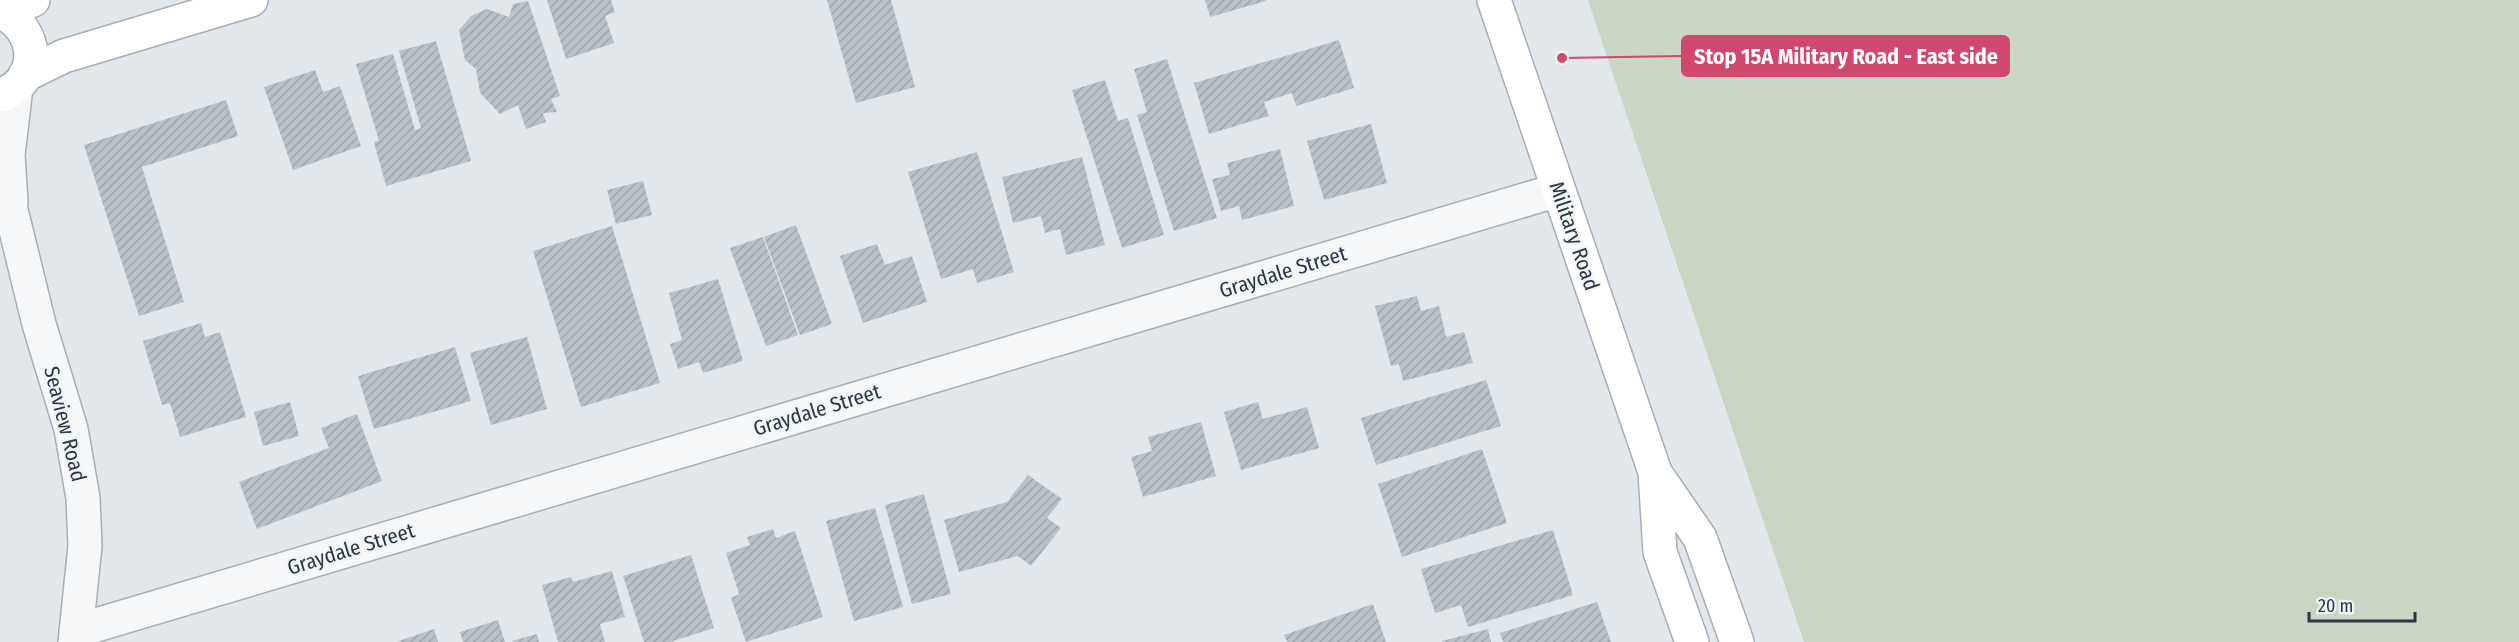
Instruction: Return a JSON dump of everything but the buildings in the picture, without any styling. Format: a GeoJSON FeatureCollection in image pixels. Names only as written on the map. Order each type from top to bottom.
{"type":"FeatureCollection","features":[{"type":"Feature","properties":{"kind":"street"},"geometry":{"type":"LineString","coordinates":[[1,12],[33,0]]}},
{"type":"Feature","properties":{"kind":"street"},"geometry":{"type":"LineString","coordinates":[[14,86],[64,56],[251,0]]}},
{"type":"Feature","properties":{"kind":"street","name":"Military Road"},"geometry":{"type":"LineString","coordinates":[[1494,0],[1655,472],[1700,538],[1737,642]]}},
{"type":"Feature","properties":{"kind":"street"},"geometry":{"type":"LineString","coordinates":[[1,12],[13,18],[22,27],[31,51],[30,64],[14,86]]}},
{"type":"Feature","properties":{"kind":"street","name":"Seaview Road"},"geometry":{"type":"LineString","coordinates":[[14,86],[6,195],[39,324],[71,429],[83,498],[85,546],[76,636]]}},
{"type":"Feature","properties":{"kind":"street","name":"Graydale Street"},"geometry":{"type":"LineString","coordinates":[[76,636],[1558,190]]}},
{"type":"Feature","properties":{"kind":"street","name":"Military Road"},"geometry":{"type":"LineString","coordinates":[[1655,472],[1660,552],[1692,642]]}},
{"type":"Feature","properties":{"kind":"green space"},"geometry":{"type":"Polygon","coordinates":[[[1588,0],[2519,0],[2519,642],[1804,642],[1588,0]]]}},
{"type":"Feature","properties":{"kind":"place","name":"Stop 15A Military Road - East side"},"geometry":{"type":"Point","coordinates":[1562,58]}}]}
